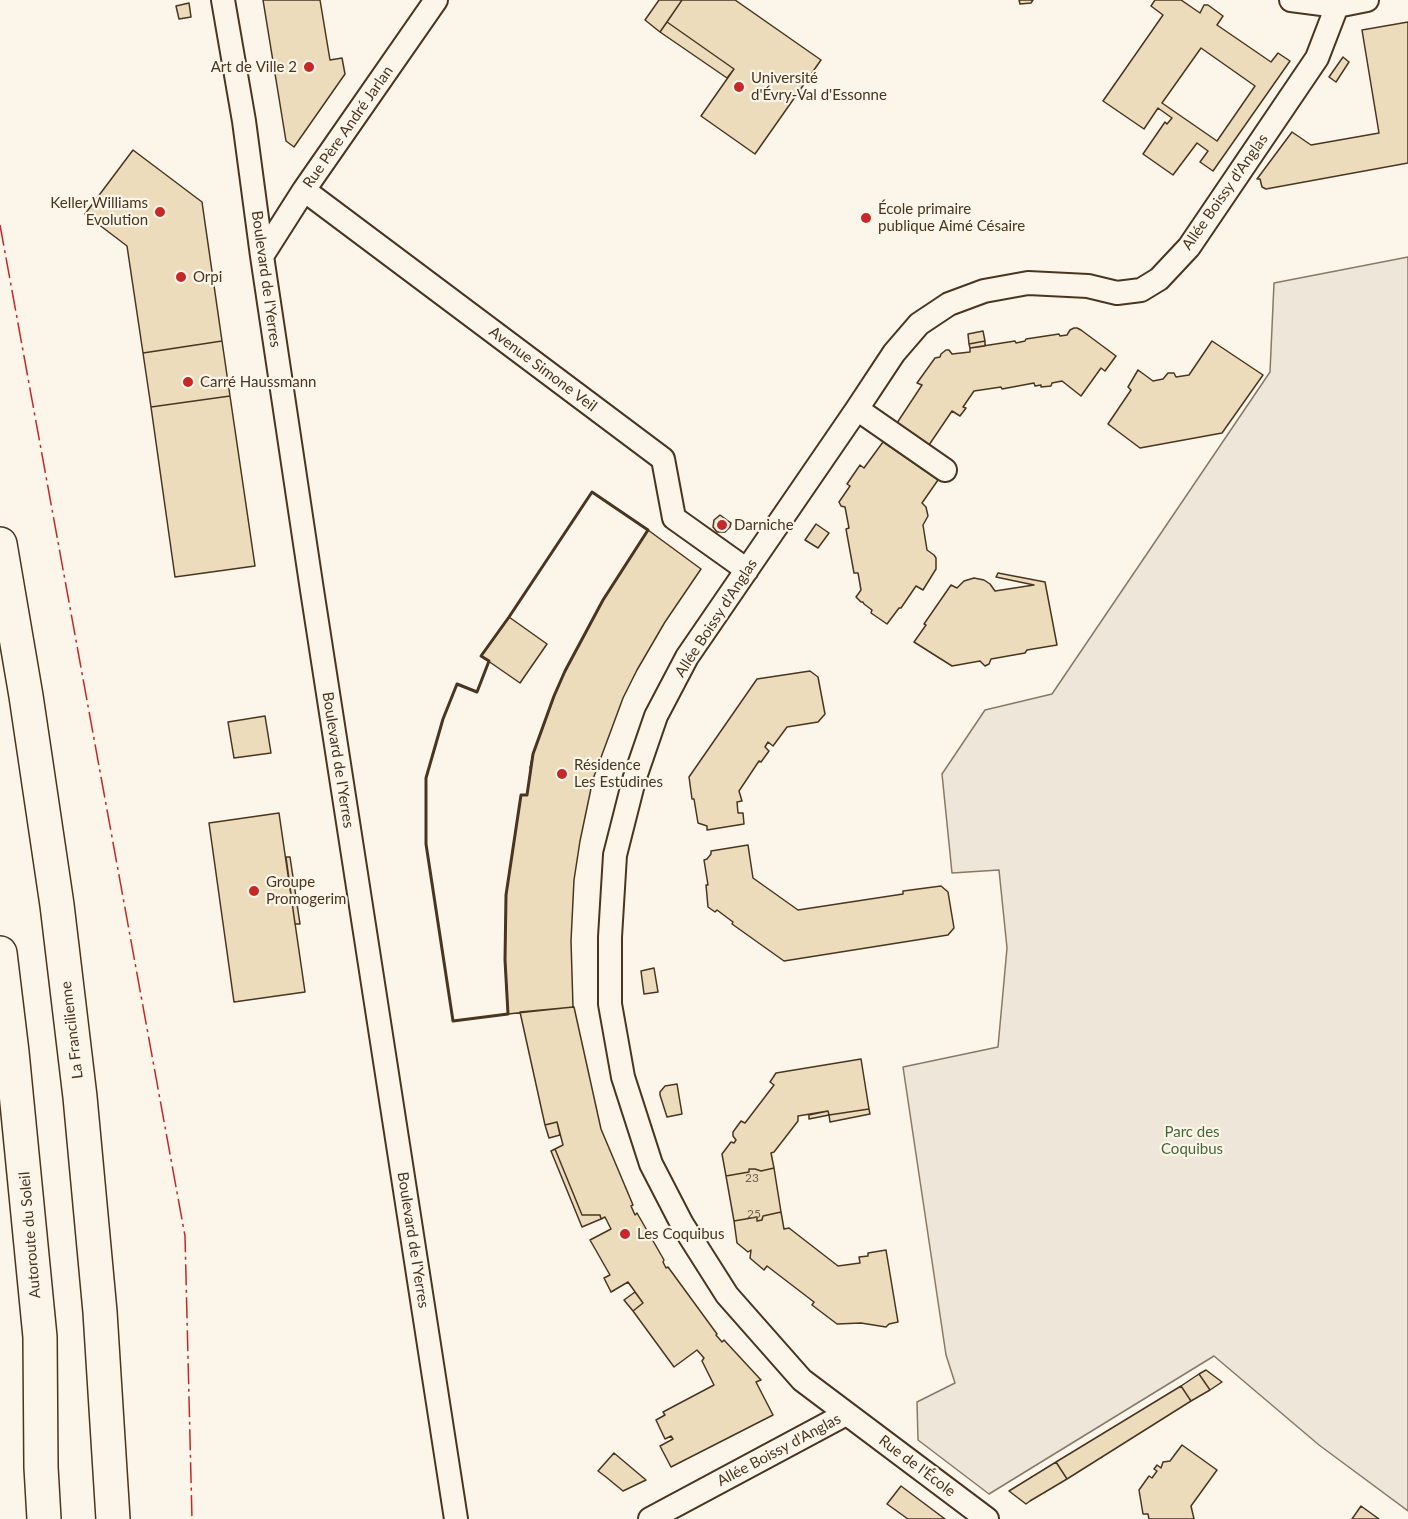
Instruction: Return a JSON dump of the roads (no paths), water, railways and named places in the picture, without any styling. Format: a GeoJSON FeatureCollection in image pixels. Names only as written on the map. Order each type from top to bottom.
{"type":"FeatureCollection","features":[{"type":"Feature","properties":{"kind":"highway","name":"La Francilienne"},"geometry":{"type":"LineString","coordinates":[[0,544],[26,696],[57,905],[80,1097],[100,1312],[113,1519]]}},
{"type":"Feature","properties":{"kind":"highway","name":"Autoroute du Soleil"},"geometry":{"type":"LineString","coordinates":[[0,953],[12,1052],[39,1337],[44,1519]]}},
{"type":"Feature","properties":{"kind":"street","name":"Boulevard de l'Yerres"},"geometry":{"type":"LineString","coordinates":[[223,0],[244,121],[323,660],[456,1519]]}},
{"type":"Feature","properties":{"kind":"street","name":"Rue Père André Jarlan"},"geometry":{"type":"LineString","coordinates":[[262,256],[304,190],[436,0]]}},
{"type":"Feature","properties":{"kind":"street"},"geometry":{"type":"LineString","coordinates":[[1291,0],[1337,6],[1367,0]]}},
{"type":"Feature","properties":{"kind":"street","name":"Allée Boissy d'Anglas"},"geometry":{"type":"LineString","coordinates":[[650,1519],[846,1414],[802,1380],[727,1295],[682,1224],[651,1164],[623,1077],[610,1004],[610,937],[615,855],[634,780],[656,716],[687,657],[894,353],[919,324],[949,304],[984,291],[1028,283],[1088,286],[1117,293],[1141,290],[1159,279],[1189,247],[1317,58],[1337,6]]}},
{"type":"Feature","properties":{"kind":"street","name":"Avenue Simone Veil"},"geometry":{"type":"LineString","coordinates":[[304,190],[663,459],[674,518],[747,570]]}},
{"type":"Feature","properties":{"kind":"street"},"geometry":{"type":"LineString","coordinates":[[857,409],[945,471]]}},
{"type":"Feature","properties":{"kind":"street","name":"Rue de l'École"},"geometry":{"type":"LineString","coordinates":[[846,1414],[987,1519]]}},
{"type":"Feature","properties":{"kind":"place","name":"Art de Ville 2"},"geometry":{"type":"Point","coordinates":[309,67]}},
{"type":"Feature","properties":{"kind":"place","name":"Université d'Évry-Val d'Essonne"},"geometry":{"type":"Point","coordinates":[739,87]}},
{"type":"Feature","properties":{"kind":"place","name":"Keller Williams Evolution"},"geometry":{"type":"Point","coordinates":[160,212]}},
{"type":"Feature","properties":{"kind":"place","name":"École primaire publique Aimé Césaire"},"geometry":{"type":"Point","coordinates":[866,218]}},
{"type":"Feature","properties":{"kind":"place","name":"Orpi"},"geometry":{"type":"Point","coordinates":[181,277]}},
{"type":"Feature","properties":{"kind":"place","name":"Carré Haussmann"},"geometry":{"type":"Point","coordinates":[188,382]}},
{"type":"Feature","properties":{"kind":"place","name":"Darniche"},"geometry":{"type":"Point","coordinates":[722,525]}},
{"type":"Feature","properties":{"kind":"place","name":"Résidence Les Estudines"},"geometry":{"type":"Point","coordinates":[562,774]}},
{"type":"Feature","properties":{"kind":"place","name":"Groupe Promogerim"},"geometry":{"type":"Point","coordinates":[254,891]}},
{"type":"Feature","properties":{"kind":"place","name":"Les Coquibus"},"geometry":{"type":"Point","coordinates":[625,1234]}},
{"type":"Feature","properties":{"kind":"park label","name":"Parc des Coquibus"},"geometry":{"type":"Point","coordinates":[1192,1140]}}]}
